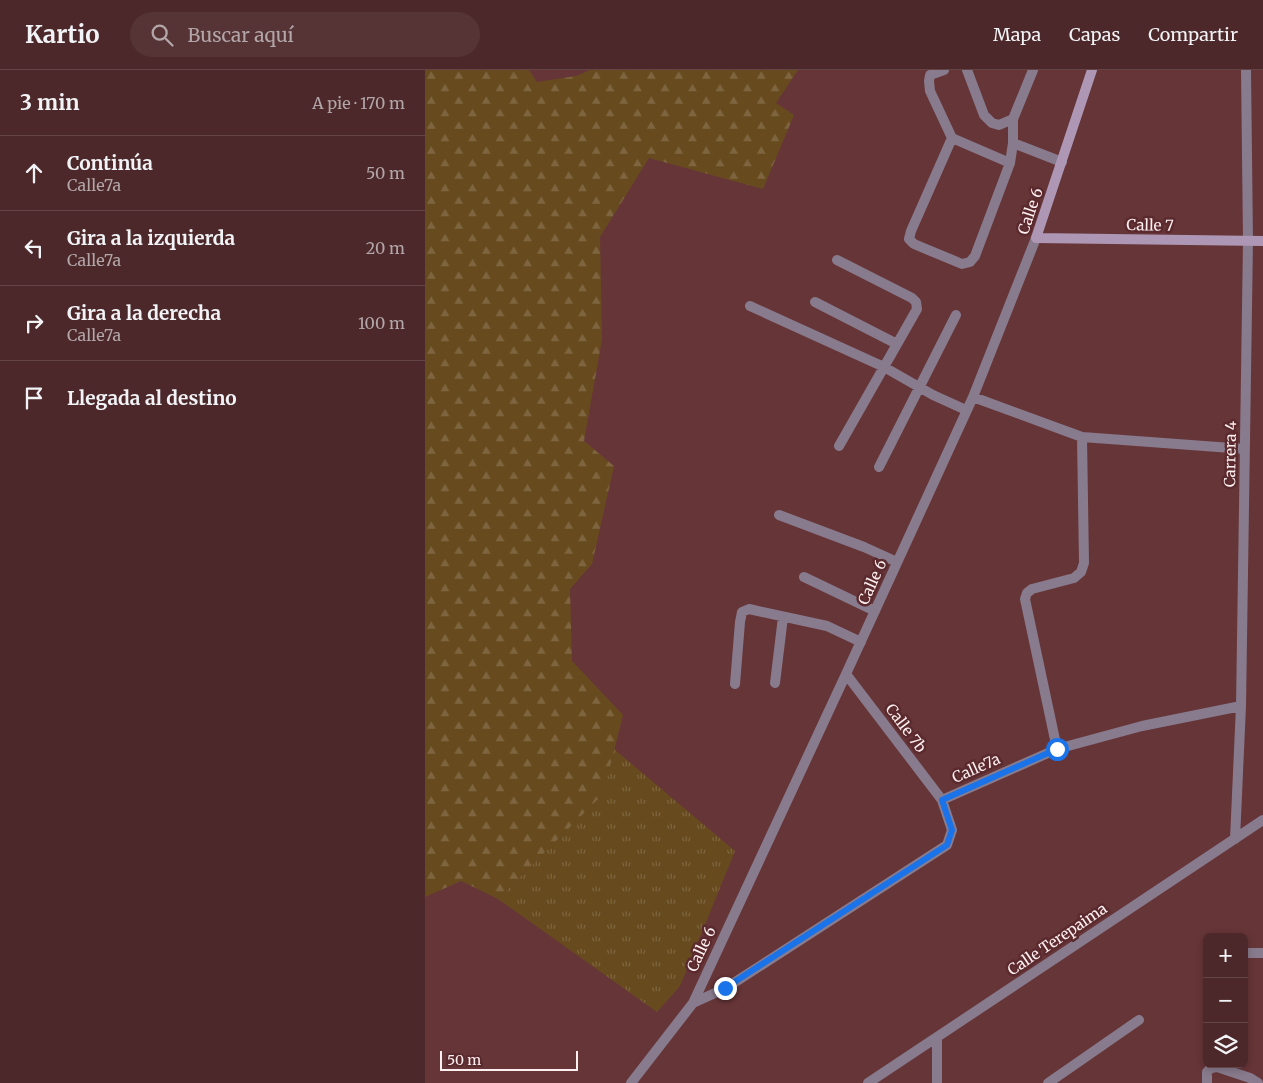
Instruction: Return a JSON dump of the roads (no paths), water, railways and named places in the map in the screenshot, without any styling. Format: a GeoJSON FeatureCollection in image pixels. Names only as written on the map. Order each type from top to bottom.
{"type":"FeatureCollection","features":[{"type":"Feature","properties":{"kind":"street"},"geometry":{"type":"LineString","coordinates":[[944,70],[930,75],[930,91],[952,138],[1010,163]]}},
{"type":"Feature","properties":{"kind":"street"},"geometry":{"type":"LineString","coordinates":[[967,70],[984,115],[992,123],[999,125],[1013,119]]}},
{"type":"Feature","properties":{"kind":"street"},"geometry":{"type":"LineString","coordinates":[[952,138],[909,239],[914,244],[962,264],[970,262],[975,256],[1010,163],[1013,143],[1013,119],[1033,70]]}},
{"type":"Feature","properties":{"kind":"street","name":"Calle 6"},"geometry":{"type":"LineString","coordinates":[[631,1083],[693,1002],[973,397],[1037,238],[1092,70]]}},
{"type":"Feature","properties":{"kind":"street","name":"Carrera 4"},"geometry":{"type":"LineString","coordinates":[[1235,839],[1241,706],[1248,241],[1246,70]]}},
{"type":"Feature","properties":{"kind":"street"},"geometry":{"type":"LineString","coordinates":[[1013,143],[1062,162]]}},
{"type":"Feature","properties":{"kind":"street","name":"Calle 7"},"geometry":{"type":"LineString","coordinates":[[1037,238],[1263,241]]}},
{"type":"Feature","properties":{"kind":"street"},"geometry":{"type":"LineString","coordinates":[[837,260],[912,298],[916,302],[917,309],[839,446]]}},
{"type":"Feature","properties":{"kind":"street"},"geometry":{"type":"LineString","coordinates":[[815,302],[897,344]]}},
{"type":"Feature","properties":{"kind":"street"},"geometry":{"type":"LineString","coordinates":[[750,306],[884,367],[933,395],[966,410]]}},
{"type":"Feature","properties":{"kind":"street"},"geometry":{"type":"LineString","coordinates":[[879,467],[955,315]]}},
{"type":"Feature","properties":{"kind":"street"},"geometry":{"type":"LineString","coordinates":[[973,397],[1082,437],[1245,449]]}},
{"type":"Feature","properties":{"kind":"street"},"geometry":{"type":"LineString","coordinates":[[1057,749],[1025,599],[1027,593],[1032,589],[1074,578],[1081,572],[1084,563],[1082,437]]}},
{"type":"Feature","properties":{"kind":"street"},"geometry":{"type":"LineString","coordinates":[[779,515],[897,562]]}},
{"type":"Feature","properties":{"kind":"street"},"geometry":{"type":"LineString","coordinates":[[804,577],[875,611]]}},
{"type":"Feature","properties":{"kind":"street"},"geometry":{"type":"LineString","coordinates":[[735,684],[740,622],[742,612],[749,609],[827,626],[861,642]]}},
{"type":"Feature","properties":{"kind":"street"},"geometry":{"type":"LineString","coordinates":[[775,683],[783,617]]}},
{"type":"Feature","properties":{"kind":"street","name":"Calle 7b"},"geometry":{"type":"LineString","coordinates":[[846,674],[942,800]]}},
{"type":"Feature","properties":{"kind":"street","name":"Calle7a"},"geometry":{"type":"LineString","coordinates":[[693,1002],[725,988],[947,845],[952,830],[942,800],[1057,749],[1142,726],[1241,706]]}},
{"type":"Feature","properties":{"kind":"street","name":"Calle Terepaima"},"geometry":{"type":"LineString","coordinates":[[868,1083],[1263,820]]}},
{"type":"Feature","properties":{"kind":"street"},"geometry":{"type":"LineString","coordinates":[[1248,953],[1263,953]]}},
{"type":"Feature","properties":{"kind":"street"},"geometry":{"type":"LineString","coordinates":[[1047,1083],[1060,1079],[1139,1020]]}},
{"type":"Feature","properties":{"kind":"street"},"geometry":{"type":"LineString","coordinates":[[937,1037],[937,1083]]}},
{"type":"Feature","properties":{"kind":"street"},"geometry":{"type":"LineString","coordinates":[[1207,1083],[1207,1072],[1211,1068],[1217,1067],[1250,1078],[1258,1083]]}}]}
